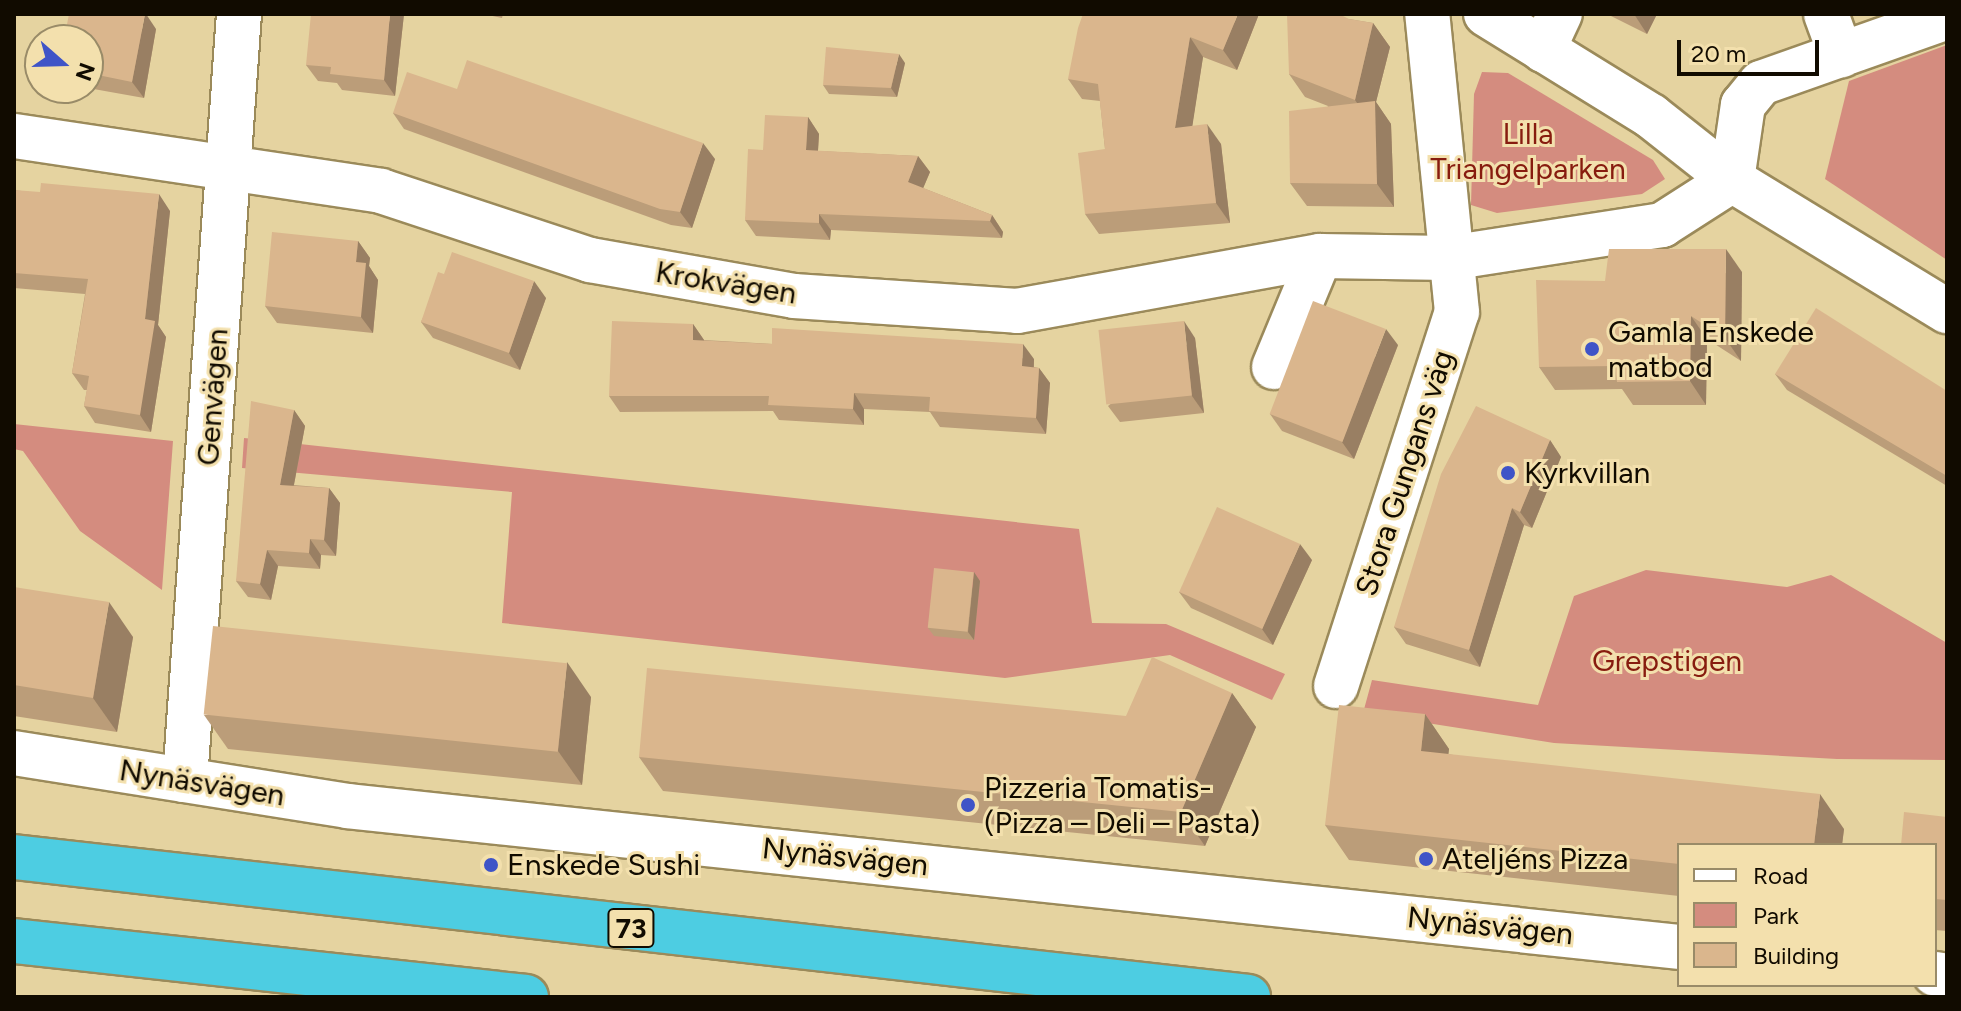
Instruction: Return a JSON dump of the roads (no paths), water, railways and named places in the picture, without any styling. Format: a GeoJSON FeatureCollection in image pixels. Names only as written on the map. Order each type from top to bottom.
{"type":"FeatureCollection","features":[{"type":"Feature","properties":{"kind":"highway","name":"73"},"geometry":{"type":"LineString","coordinates":[[14,857],[1248,997]]}},
{"type":"Feature","properties":{"kind":"highway"},"geometry":{"type":"LineString","coordinates":[[14,941],[526,997]]}},
{"type":"Feature","properties":{"kind":"street","name":"Genvägen"},"geometry":{"type":"LineString","coordinates":[[185,780],[239,14]]}},
{"type":"Feature","properties":{"kind":"street","name":"Stora Gungans väg"},"geometry":{"type":"LineString","coordinates":[[1336,686],[1457,312],[1449,258],[1427,14]]}},
{"type":"Feature","properties":{"kind":"street"},"geometry":{"type":"LineString","coordinates":[[1486,14],[1552,32],[1732,180],[1947,311]]}},
{"type":"Feature","properties":{"kind":"street"},"geometry":{"type":"LineString","coordinates":[[1826,14],[1841,55]]}},
{"type":"Feature","properties":{"kind":"street"},"geometry":{"type":"LineString","coordinates":[[1732,180],[1743,105],[1761,83],[1947,17]]}},
{"type":"Feature","properties":{"kind":"street","name":"Krokvägen"},"geometry":{"type":"LineString","coordinates":[[14,136],[381,191],[590,260],[794,296],[1017,311],[1320,256],[1449,258],[1662,225],[1732,180]]}},
{"type":"Feature","properties":{"kind":"street"},"geometry":{"type":"LineString","coordinates":[[1274,367],[1320,256]]}},
{"type":"Feature","properties":{"kind":"street","name":"Nynäsvägen"},"geometry":{"type":"LineString","coordinates":[[14,753],[347,806],[1677,947]]}},
{"type":"Feature","properties":{"kind":"place","name":"Gamla Enskede matbod"},"geometry":{"type":"Point","coordinates":[1592,349]}},
{"type":"Feature","properties":{"kind":"place","name":"Kyrkvillan"},"geometry":{"type":"Point","coordinates":[1508,473]}},
{"type":"Feature","properties":{"kind":"place","name":"Pizzeria Tomatis- (Pizza – Deli – Pasta)"},"geometry":{"type":"Point","coordinates":[968,805]}},
{"type":"Feature","properties":{"kind":"place","name":"Ateljéns Pizza"},"geometry":{"type":"Point","coordinates":[1426,859]}},
{"type":"Feature","properties":{"kind":"place","name":"Enskede Sushi"},"geometry":{"type":"Point","coordinates":[491,865]}},
{"type":"Feature","properties":{"kind":"park label","name":"Lilla Triangelparken"},"geometry":{"type":"Point","coordinates":[1528,151]}},
{"type":"Feature","properties":{"kind":"park label","name":"Grepstigen"},"geometry":{"type":"Point","coordinates":[1667,661]}}]}
